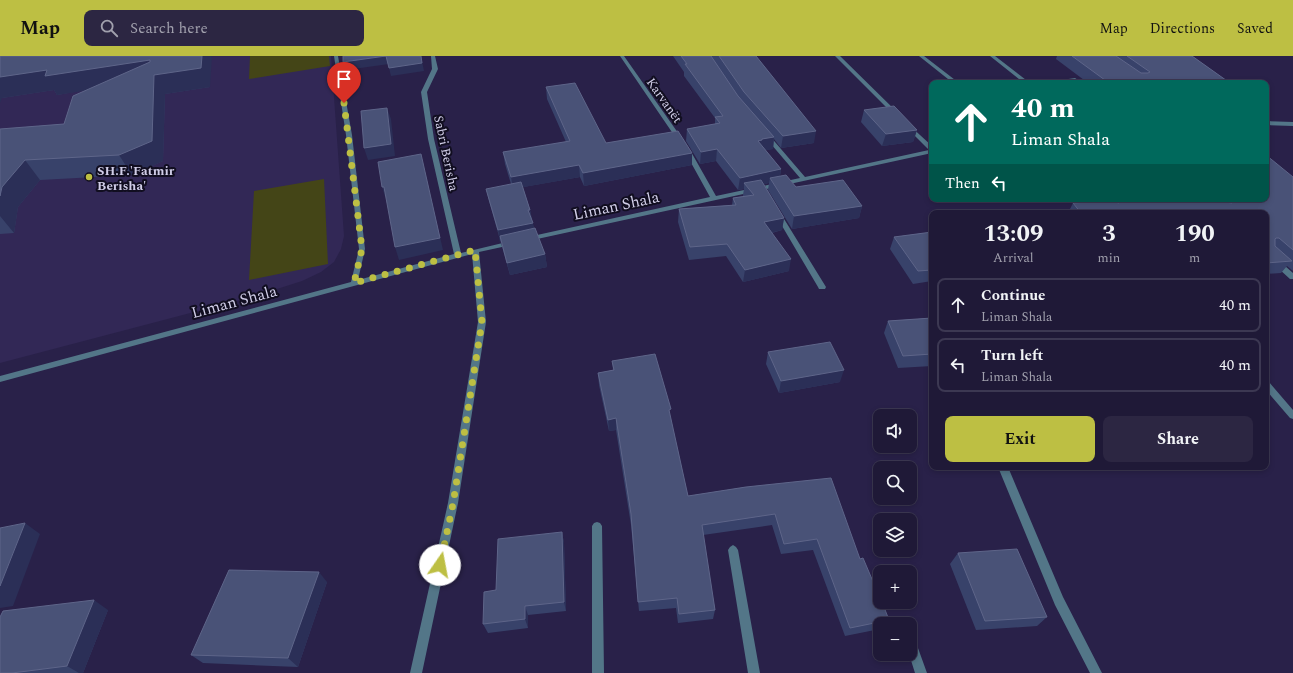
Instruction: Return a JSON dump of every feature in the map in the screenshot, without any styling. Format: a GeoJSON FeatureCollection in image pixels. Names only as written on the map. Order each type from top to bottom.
{"type":"FeatureCollection","features":[{"type":"Feature","properties":{"kind":"street"},"geometry":{"type":"LineString","coordinates":[[336,56],[349,135],[362,249],[354,283]]}},
{"type":"Feature","properties":{"kind":"street","name":"Sabri Berisha"},"geometry":{"type":"LineString","coordinates":[[432,56],[435,69],[424,92],[431,139],[458,255]]}},
{"type":"Feature","properties":{"kind":"street","name":"Karvanët"},"geometry":{"type":"LineString","coordinates":[[622,56],[688,152],[714,198]]}},
{"type":"Feature","properties":{"kind":"street"},"geometry":{"type":"LineString","coordinates":[[837,56],[929,147]]}},
{"type":"Feature","properties":{"kind":"street"},"geometry":{"type":"LineString","coordinates":[[921,56],[952,80]]}},
{"type":"Feature","properties":{"kind":"street"},"geometry":{"type":"LineString","coordinates":[[992,56],[1023,80]]}},
{"type":"Feature","properties":{"kind":"street"},"geometry":{"type":"LineString","coordinates":[[1269,123],[1293,124]]}},
{"type":"Feature","properties":{"kind":"street"},"geometry":{"type":"LineString","coordinates":[[761,130],[802,178]]}},
{"type":"Feature","properties":{"kind":"street","name":"Liman Shala"},"geometry":{"type":"LineString","coordinates":[[0,379],[475,250],[929,151]]}},
{"type":"Feature","properties":{"kind":"street"},"geometry":{"type":"LineString","coordinates":[[762,188],[766,194]]}},
{"type":"Feature","properties":{"kind":"street"},"geometry":{"type":"LineString","coordinates":[[1099,202],[1106,210]]}},
{"type":"Feature","properties":{"kind":"street"},"geometry":{"type":"LineString","coordinates":[[774,208],[822,287]]}},
{"type":"Feature","properties":{"kind":"street"},"geometry":{"type":"LineString","coordinates":[[416,673],[453,504],[482,322],[475,250]]}},
{"type":"Feature","properties":{"kind":"street"},"geometry":{"type":"LineString","coordinates":[[1269,256],[1293,277]]}},
{"type":"Feature","properties":{"kind":"street"},"geometry":{"type":"LineString","coordinates":[[1269,388],[1293,416]]}},
{"type":"Feature","properties":{"kind":"street"},"geometry":{"type":"LineString","coordinates":[[1004,470],[1059,601],[1096,673]]}},
{"type":"Feature","properties":{"kind":"street"},"geometry":{"type":"LineString","coordinates":[[597,526],[598,673]]}},
{"type":"Feature","properties":{"kind":"street"},"geometry":{"type":"LineString","coordinates":[[734,550],[754,673]]}},
{"type":"Feature","properties":{"kind":"street"},"geometry":{"type":"LineString","coordinates":[[917,660],[922,673]]}},
{"type":"Feature","properties":{"kind":"shaded area"},"geometry":{"type":"Polygon","coordinates":[[[0,56],[331,56],[344,236],[341,249],[334,262],[321,272],[302,281],[255,296],[0,363],[0,56]]]}},
{"type":"Feature","properties":{"kind":"shaded area"},"geometry":{"type":"Polygon","coordinates":[[[250,56],[329,56],[330,66],[249,79],[250,56]]]}},
{"type":"Feature","properties":{"kind":"shaded area"},"geometry":{"type":"Polygon","coordinates":[[[324,179],[328,264],[249,280],[254,191],[324,179]]]}},
{"type":"Feature","properties":{"kind":"building"},"geometry":{"type":"Polygon","coordinates":[[[0,56],[202,56],[201,68],[154,75],[152,141],[119,155],[25,160],[2,187],[0,196],[0,129],[64,124],[73,96],[150,62],[150,60],[45,76],[47,70],[0,77],[0,56]]]}},
{"type":"Feature","properties":{"kind":"building"},"geometry":{"type":"Polygon","coordinates":[[[343,56],[386,56],[343,62],[343,56]]]}},
{"type":"Feature","properties":{"kind":"building"},"geometry":{"type":"Polygon","coordinates":[[[386,56],[421,56],[422,63],[389,68],[386,56]]]}},
{"type":"Feature","properties":{"kind":"building"},"geometry":{"type":"Polygon","coordinates":[[[681,56],[711,56],[738,96],[774,137],[758,141],[781,169],[740,178],[717,149],[701,152],[687,129],[720,123],[715,117],[723,116],[685,64],[687,64],[681,56]]]}},
{"type":"Feature","properties":{"kind":"building"},"geometry":{"type":"Polygon","coordinates":[[[719,56],[756,56],[816,131],[783,136],[744,92],[719,56]]]}},
{"type":"Feature","properties":{"kind":"building"},"geometry":{"type":"Polygon","coordinates":[[[1072,56],[1116,56],[1141,73],[1148,73],[1150,72],[1127,56],[1192,56],[1226,80],[1105,80],[1072,56]]]}},
{"type":"Feature","properties":{"kind":"building"},"geometry":{"type":"Polygon","coordinates":[[[575,83],[606,143],[678,131],[692,153],[583,173],[579,165],[511,177],[503,152],[570,141],[546,87],[575,83]]]}},
{"type":"Feature","properties":{"kind":"building"},"geometry":{"type":"Polygon","coordinates":[[[894,106],[917,130],[886,134],[864,110],[894,106]]]}},
{"type":"Feature","properties":{"kind":"building"},"geometry":{"type":"Polygon","coordinates":[[[387,108],[391,144],[364,148],[361,111],[387,108]]]}},
{"type":"Feature","properties":{"kind":"building"},"geometry":{"type":"Polygon","coordinates":[[[421,154],[440,238],[395,247],[378,162],[421,154]]]}},
{"type":"Feature","properties":{"kind":"building"},"geometry":{"type":"Polygon","coordinates":[[[1269,157],[1293,177],[1293,250],[1279,238],[1275,239],[1275,246],[1292,261],[1269,263],[1269,210],[1079,210],[1073,203],[1224,202],[1269,202],[1269,157]]]}},
{"type":"Feature","properties":{"kind":"building"},"geometry":{"type":"Polygon","coordinates":[[[786,175],[796,187],[843,180],[862,206],[794,216],[770,178],[786,175]]]}},
{"type":"Feature","properties":{"kind":"building"},"geometry":{"type":"Polygon","coordinates":[[[761,180],[784,218],[764,222],[791,259],[745,270],[727,244],[690,247],[679,209],[736,205],[733,198],[754,195],[744,183],[761,180]]]}},
{"type":"Feature","properties":{"kind":"building"},"geometry":{"type":"Polygon","coordinates":[[[521,182],[533,223],[498,230],[486,189],[521,182]]]}},
{"type":"Feature","properties":{"kind":"building"},"geometry":{"type":"Polygon","coordinates":[[[535,228],[545,254],[507,263],[500,236],[535,228]]]}},
{"type":"Feature","properties":{"kind":"building"},"geometry":{"type":"Polygon","coordinates":[[[929,232],[929,270],[918,271],[894,237],[929,232]]]}},
{"type":"Feature","properties":{"kind":"building"},"geometry":{"type":"Polygon","coordinates":[[[929,318],[929,354],[903,356],[888,321],[929,318]]]}},
{"type":"Feature","properties":{"kind":"building"},"geometry":{"type":"Polygon","coordinates":[[[830,342],[844,370],[781,381],[768,352],[830,342]]]}},
{"type":"Feature","properties":{"kind":"building"},"geometry":{"type":"Polygon","coordinates":[[[655,354],[671,409],[669,410],[688,496],[746,487],[831,478],[860,559],[863,558],[873,582],[873,609],[885,609],[888,617],[873,617],[873,623],[850,628],[817,539],[784,544],[775,514],[702,525],[715,610],[679,614],[677,598],[638,602],[631,514],[616,418],[608,420],[598,373],[614,370],[612,361],[655,354]]]}},
{"type":"Feature","properties":{"kind":"building"},"geometry":{"type":"Polygon","coordinates":[[[25,523],[0,586],[0,528],[25,523]]]}},
{"type":"Feature","properties":{"kind":"building"},"geometry":{"type":"Polygon","coordinates":[[[562,532],[564,602],[525,606],[525,619],[483,624],[484,592],[496,590],[498,539],[562,532]]]}},
{"type":"Feature","properties":{"kind":"building"},"geometry":{"type":"Polygon","coordinates":[[[1017,549],[1047,617],[985,621],[958,553],[1017,549]]]}},
{"type":"Feature","properties":{"kind":"building"},"geometry":{"type":"Polygon","coordinates":[[[229,570],[319,572],[288,658],[191,655],[229,570]]]}},
{"type":"Feature","properties":{"kind":"building"},"geometry":{"type":"Polygon","coordinates":[[[94,600],[67,666],[12,673],[0,673],[0,617],[3,611],[94,600]]]}},
{"type":"Feature","properties":{"kind":"place","name":"SH.F.'Fatmir Berisha'"},"geometry":{"type":"Point","coordinates":[89,177]}},
{"type":"Feature","properties":{"kind":"route"},"geometry":{"type":"LineString","coordinates":[[344,103],[362,249],[354,283],[475,250],[482,322],[453,504],[440,565]]}}]}
